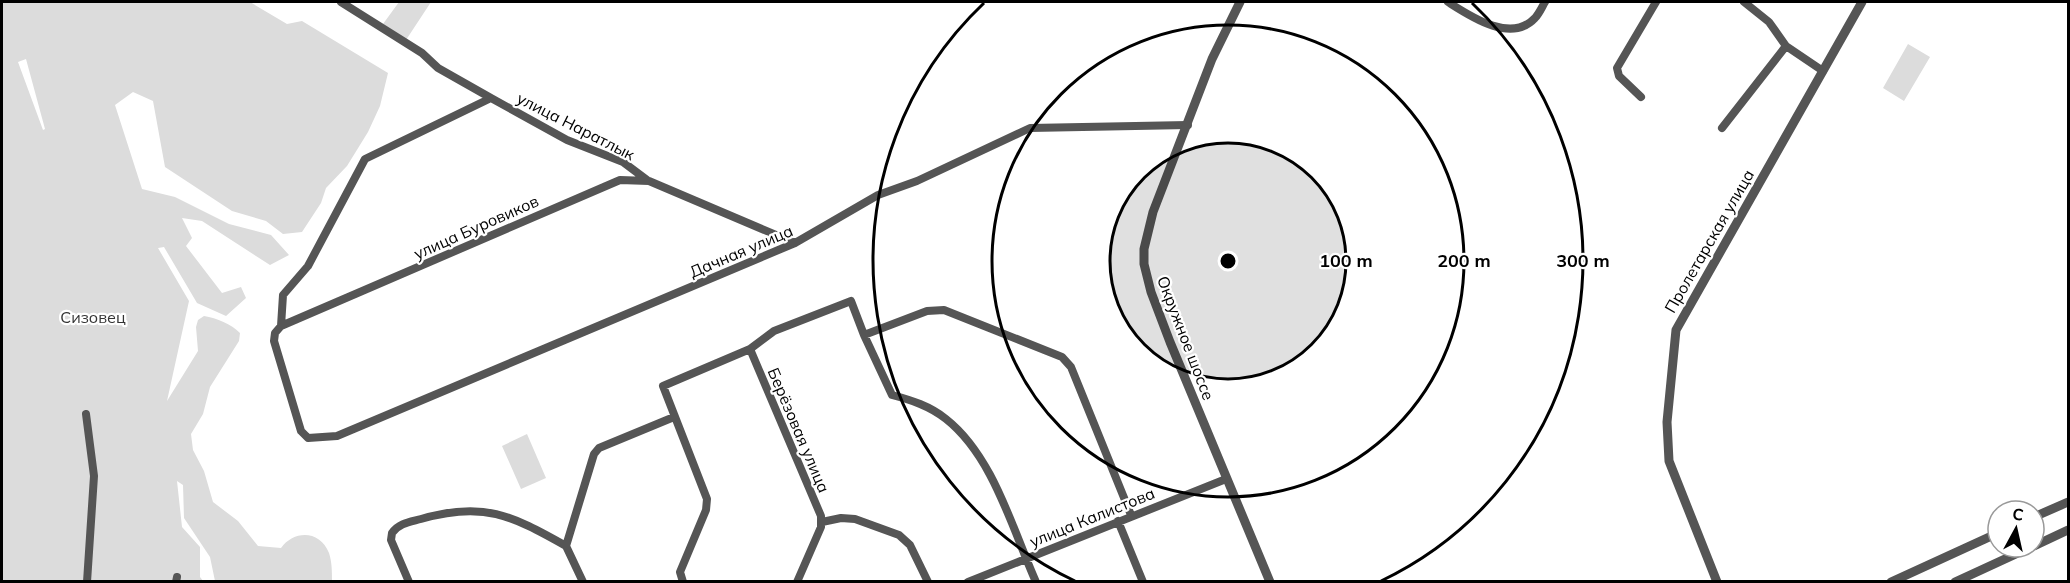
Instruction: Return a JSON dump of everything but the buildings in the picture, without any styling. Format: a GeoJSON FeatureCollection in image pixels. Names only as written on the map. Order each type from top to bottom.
{"type":"FeatureCollection","features":[{"type":"Feature","properties":{"kind":"street","name":"улица Наратлык"},"geometry":{"type":"LineString","coordinates":[[341,2],[422,52],[438,68],[567,140],[623,162],[649,181]]}},
{"type":"Feature","properties":{"kind":"street","name":"Окружное шоссе"},"geometry":{"type":"LineString","coordinates":[[1240,2],[1212,59],[1153,212],[1144,249],[1144,264],[1159,315],[1270,582]]}},
{"type":"Feature","properties":{"kind":"street"},"geometry":{"type":"LineString","coordinates":[[1448,2],[1490,26],[1512,27],[1534,19],[1545,2]]}},
{"type":"Feature","properties":{"kind":"street"},"geometry":{"type":"LineString","coordinates":[[1641,97],[1618,76],[1617,68],[1656,2]]}},
{"type":"Feature","properties":{"kind":"street"},"geometry":{"type":"LineString","coordinates":[[1744,2],[1769,22],[1786,46],[1823,71]]}},
{"type":"Feature","properties":{"kind":"street","name":"Пролетарская улица"},"geometry":{"type":"LineString","coordinates":[[1717,582],[1669,461],[1667,422],[1676,330],[1862,2]]}},
{"type":"Feature","properties":{"kind":"street"},"geometry":{"type":"LineString","coordinates":[[1722,128],[1786,46]]}},
{"type":"Feature","properties":{"kind":"street","name":"улица Наратлык"},"geometry":{"type":"LineString","coordinates":[[281,326],[283,295],[308,266],[364,159],[491,98]]}},
{"type":"Feature","properties":{"kind":"street","name":"Дачная улица"},"geometry":{"type":"LineString","coordinates":[[281,326],[275,333],[274,341],[298,426],[308,438],[337,436],[795,243],[878,195],[917,181],[1030,128],[1188,125]]}},
{"type":"Feature","properties":{"kind":"street","name":"улица Буровиков"},"geometry":{"type":"LineString","coordinates":[[281,326],[613,182],[628,179],[649,181],[795,243]]}},
{"type":"Feature","properties":{"kind":"street"},"geometry":{"type":"LineString","coordinates":[[684,582],[680,572],[707,504],[703,488],[663,386],[750,349],[774,331],[851,301],[892,395],[919,403],[946,418],[982,456],[1036,582]]}},
{"type":"Feature","properties":{"kind":"street"},"geometry":{"type":"LineString","coordinates":[[864,335],[927,312],[944,310],[1062,357],[1071,367],[1131,515]]}},
{"type":"Feature","properties":{"kind":"street","name":"Берёзовая улица"},"geometry":{"type":"LineString","coordinates":[[750,349],[822,522]]}},
{"type":"Feature","properties":{"kind":"street"},"geometry":{"type":"LineString","coordinates":[[86,414],[94,476],[87,582]]}},
{"type":"Feature","properties":{"kind":"street"},"geometry":{"type":"LineString","coordinates":[[566,546],[594,454],[599,448],[674,417]]}},
{"type":"Feature","properties":{"kind":"street","name":"улица Калистова"},"geometry":{"type":"LineString","coordinates":[[968,582],[1226,479]]}},
{"type":"Feature","properties":{"kind":"street"},"geometry":{"type":"LineString","coordinates":[[2046,511],[2068,501]]}},
{"type":"Feature","properties":{"kind":"street"},"geometry":{"type":"LineString","coordinates":[[409,582],[391,536],[394,530],[402,524],[449,511],[475,510],[501,515],[538,530],[566,546],[583,582]]}},
{"type":"Feature","properties":{"kind":"street"},"geometry":{"type":"LineString","coordinates":[[797,582],[822,522],[841,518],[855,519],[899,535],[910,545],[928,582]]}},
{"type":"Feature","properties":{"kind":"street"},"geometry":{"type":"LineString","coordinates":[[1118,521],[1143,582]]}},
{"type":"Feature","properties":{"kind":"street"},"geometry":{"type":"LineString","coordinates":[[2046,540],[2068,530]]}},
{"type":"Feature","properties":{"kind":"street"},"geometry":{"type":"LineString","coordinates":[[1891,582],[1986,538]]}},
{"type":"Feature","properties":{"kind":"street"},"geometry":{"type":"LineString","coordinates":[[1955,582],[2005,559]]}},
{"type":"Feature","properties":{"kind":"green space","name":"Сизовец"},"geometry":{"type":"Polygon","coordinates":[[[2,2],[250,2],[287,24],[302,21],[388,73],[380,106],[368,132],[347,166],[326,188],[321,203],[302,232],[283,234],[266,221],[232,211],[165,167],[153,101],[133,92],[115,105],[142,189],[175,197],[229,224],[271,235],[289,255],[270,265],[202,221],[182,218],[192,238],[186,246],[222,293],[241,287],[246,298],[226,316],[197,303],[164,247],[158,248],[189,301],[167,401],[198,351],[196,327],[198,320],[204,316],[214,318],[240,333],[239,341],[210,387],[203,414],[191,434],[193,450],[204,471],[213,502],[238,521],[258,546],[281,548],[293,538],[306,535],[320,540],[329,553],[332,581],[215,581],[210,557],[184,518],[183,485],[177,481],[182,527],[200,547],[200,577],[203,581],[2,581],[2,2]],[[26,59],[18,62],[43,130],[45,129],[26,59]]]}},
{"type":"Feature","properties":{"kind":"green space"},"geometry":{"type":"Polygon","coordinates":[[[399,2],[431,2],[406,40],[383,24],[399,2]]]}},
{"type":"Feature","properties":{"kind":"green space"},"geometry":{"type":"Polygon","coordinates":[[[1908,44],[1930,57],[1904,101],[1883,88],[1908,44]]]}},
{"type":"Feature","properties":{"kind":"green space"},"geometry":{"type":"Polygon","coordinates":[[[527,434],[546,478],[521,489],[502,446],[527,434]]]}}]}
